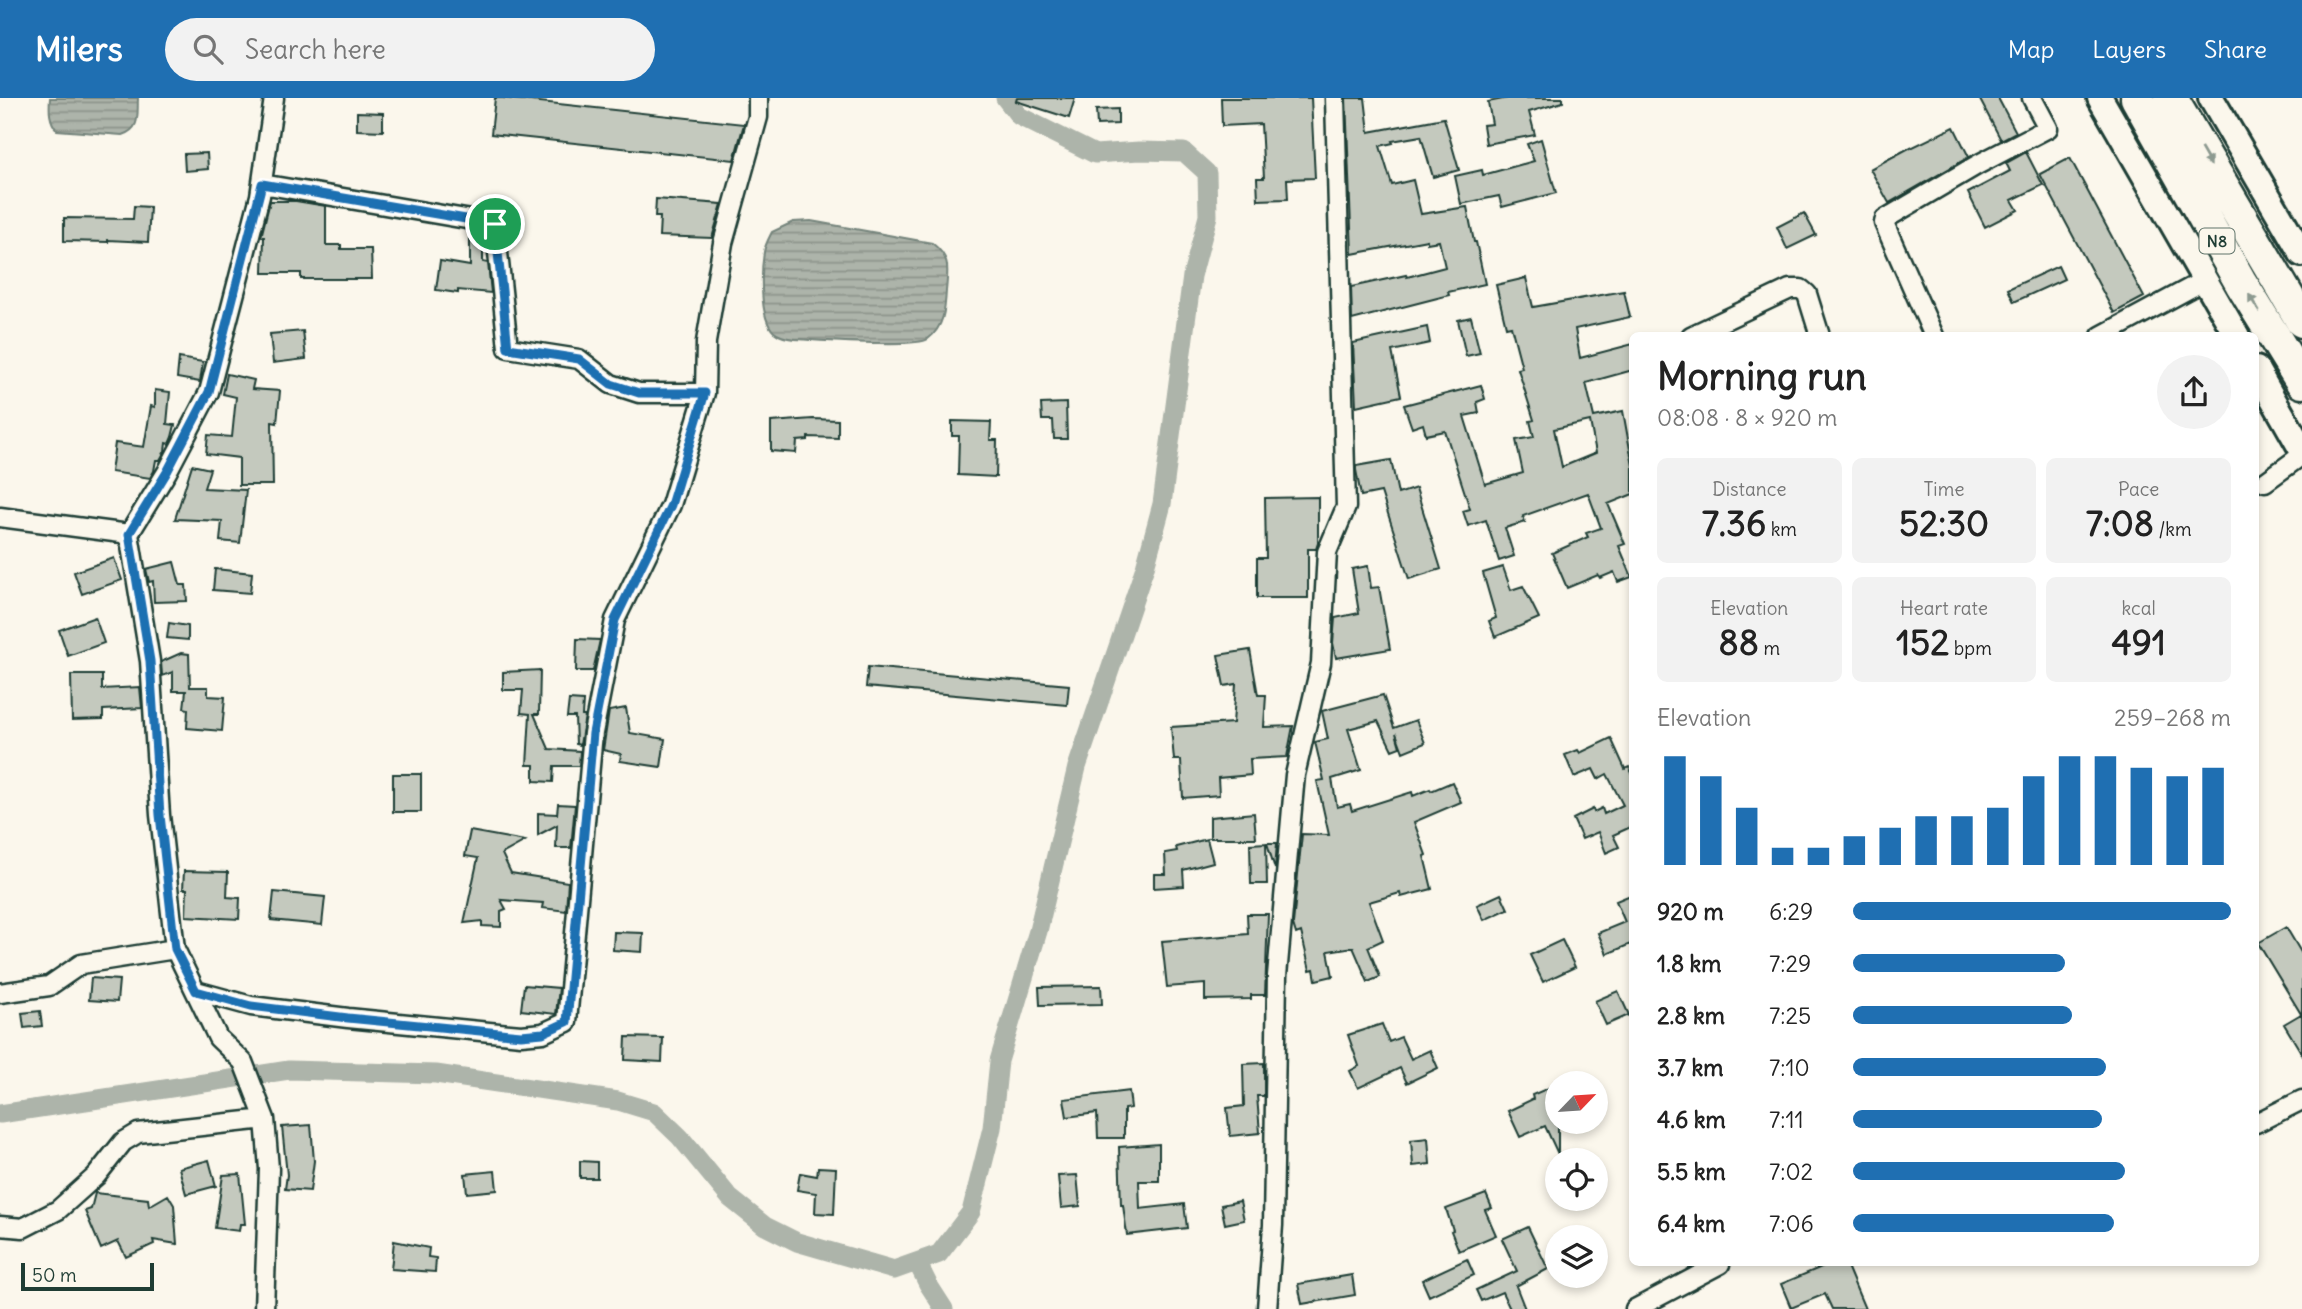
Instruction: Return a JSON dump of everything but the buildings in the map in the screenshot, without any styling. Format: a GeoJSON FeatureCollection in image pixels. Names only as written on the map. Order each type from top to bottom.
{"type":"FeatureCollection","features":[{"type":"Feature","properties":{"kind":"highway","name":"N8"},"geometry":{"type":"LineString","coordinates":[[2137,98],[2241,283],[2302,382]]}},
{"type":"Feature","properties":{"kind":"highway","name":"N8"},"geometry":{"type":"LineString","coordinates":[[2171,98],[2302,321]]}},
{"type":"Feature","properties":{"kind":"street"},"geometry":{"type":"LineString","coordinates":[[264,1309],[269,1169],[265,1119],[243,1062],[218,1038],[175,949],[160,815],[150,661],[129,534],[167,472],[209,392],[262,184],[274,98]]}},
{"type":"Feature","properties":{"kind":"street"},"geometry":{"type":"LineString","coordinates":[[196,991],[251,1006],[521,1035],[543,1033],[567,1022],[593,733],[615,620],[671,505],[705,393],[706,342],[723,243],[758,117],[758,98]]}},
{"type":"Feature","properties":{"kind":"street"},"geometry":{"type":"LineString","coordinates":[[1267,1309],[1273,1225],[1277,976],[1295,775],[1321,663],[1327,552],[1346,507],[1335,98]]}},
{"type":"Feature","properties":{"kind":"street"},"geometry":{"type":"LineString","coordinates":[[1932,332],[1884,223],[1885,219],[2048,128],[2032,98]]}},
{"type":"Feature","properties":{"kind":"street"},"geometry":{"type":"LineString","coordinates":[[2100,98],[2235,332]]}},
{"type":"Feature","properties":{"kind":"street"},"geometry":{"type":"LineString","coordinates":[[2211,98],[2302,254]]}},
{"type":"Feature","properties":{"kind":"street"},"geometry":{"type":"LineString","coordinates":[[262,184],[495,224],[508,348],[579,359],[611,384],[639,393],[705,393]]}},
{"type":"Feature","properties":{"kind":"street"},"geometry":{"type":"LineString","coordinates":[[2108,332],[2205,280]]}},
{"type":"Feature","properties":{"kind":"street"},"geometry":{"type":"LineString","coordinates":[[1699,332],[1790,289],[1801,289],[1807,293],[1819,332]]}},
{"type":"Feature","properties":{"kind":"street"},"geometry":{"type":"LineString","coordinates":[[2259,374],[2302,453],[2265,482]]}},
{"type":"Feature","properties":{"kind":"street"},"geometry":{"type":"LineString","coordinates":[[0,517],[129,534]]}},
{"type":"Feature","properties":{"kind":"street"},"geometry":{"type":"LineString","coordinates":[[0,993],[49,986],[81,964],[175,949]]}},
{"type":"Feature","properties":{"kind":"street"},"geometry":{"type":"LineString","coordinates":[[2259,1122],[2302,1100]]}},
{"type":"Feature","properties":{"kind":"street"},"geometry":{"type":"LineString","coordinates":[[0,1226],[23,1228],[58,1210],[96,1176],[123,1142],[138,1133],[265,1119]]}},
{"type":"Feature","properties":{"kind":"street"},"geometry":{"type":"LineString","coordinates":[[1635,1309],[1716,1266]]}},
{"type":"Feature","properties":{"kind":"shaded area"},"geometry":{"type":"Polygon","coordinates":[[[50,98],[138,98],[137,121],[132,129],[122,135],[57,130],[50,115],[50,98]]]}},
{"type":"Feature","properties":{"kind":"shaded area"},"geometry":{"type":"Polygon","coordinates":[[[811,221],[932,243],[938,248],[947,264],[947,276],[943,317],[933,334],[920,342],[886,343],[794,339],[774,332],[763,306],[762,271],[765,247],[772,232],[793,222],[811,221]]]}},
{"type":"Feature","properties":{"kind":"waterway"},"geometry":{"type":"LineString","coordinates":[[0,1114],[289,1070],[436,1074],[618,1101],[654,1112],[680,1137],[730,1198],[765,1226],[797,1242],[894,1270],[939,1254],[971,1212],[992,1128],[999,1061],[1038,931],[1077,767],[1145,567],[1162,504],[1192,276],[1208,216],[1207,173],[1184,152],[1095,154],[1019,116],[1005,98]]}},
{"type":"Feature","properties":{"kind":"waterway"},"geometry":{"type":"LineString","coordinates":[[917,1262],[944,1309]]}},
{"type":"Feature","properties":{"kind":"route"},"geometry":{"type":"LineString","coordinates":[[262,184],[495,224],[508,348],[579,359],[611,384],[639,393],[705,393],[671,505],[615,620],[593,733],[567,1022],[543,1033],[521,1035],[251,1006],[196,991],[175,949],[160,815],[150,661],[129,534],[167,472],[209,392],[262,184]]}}]}
